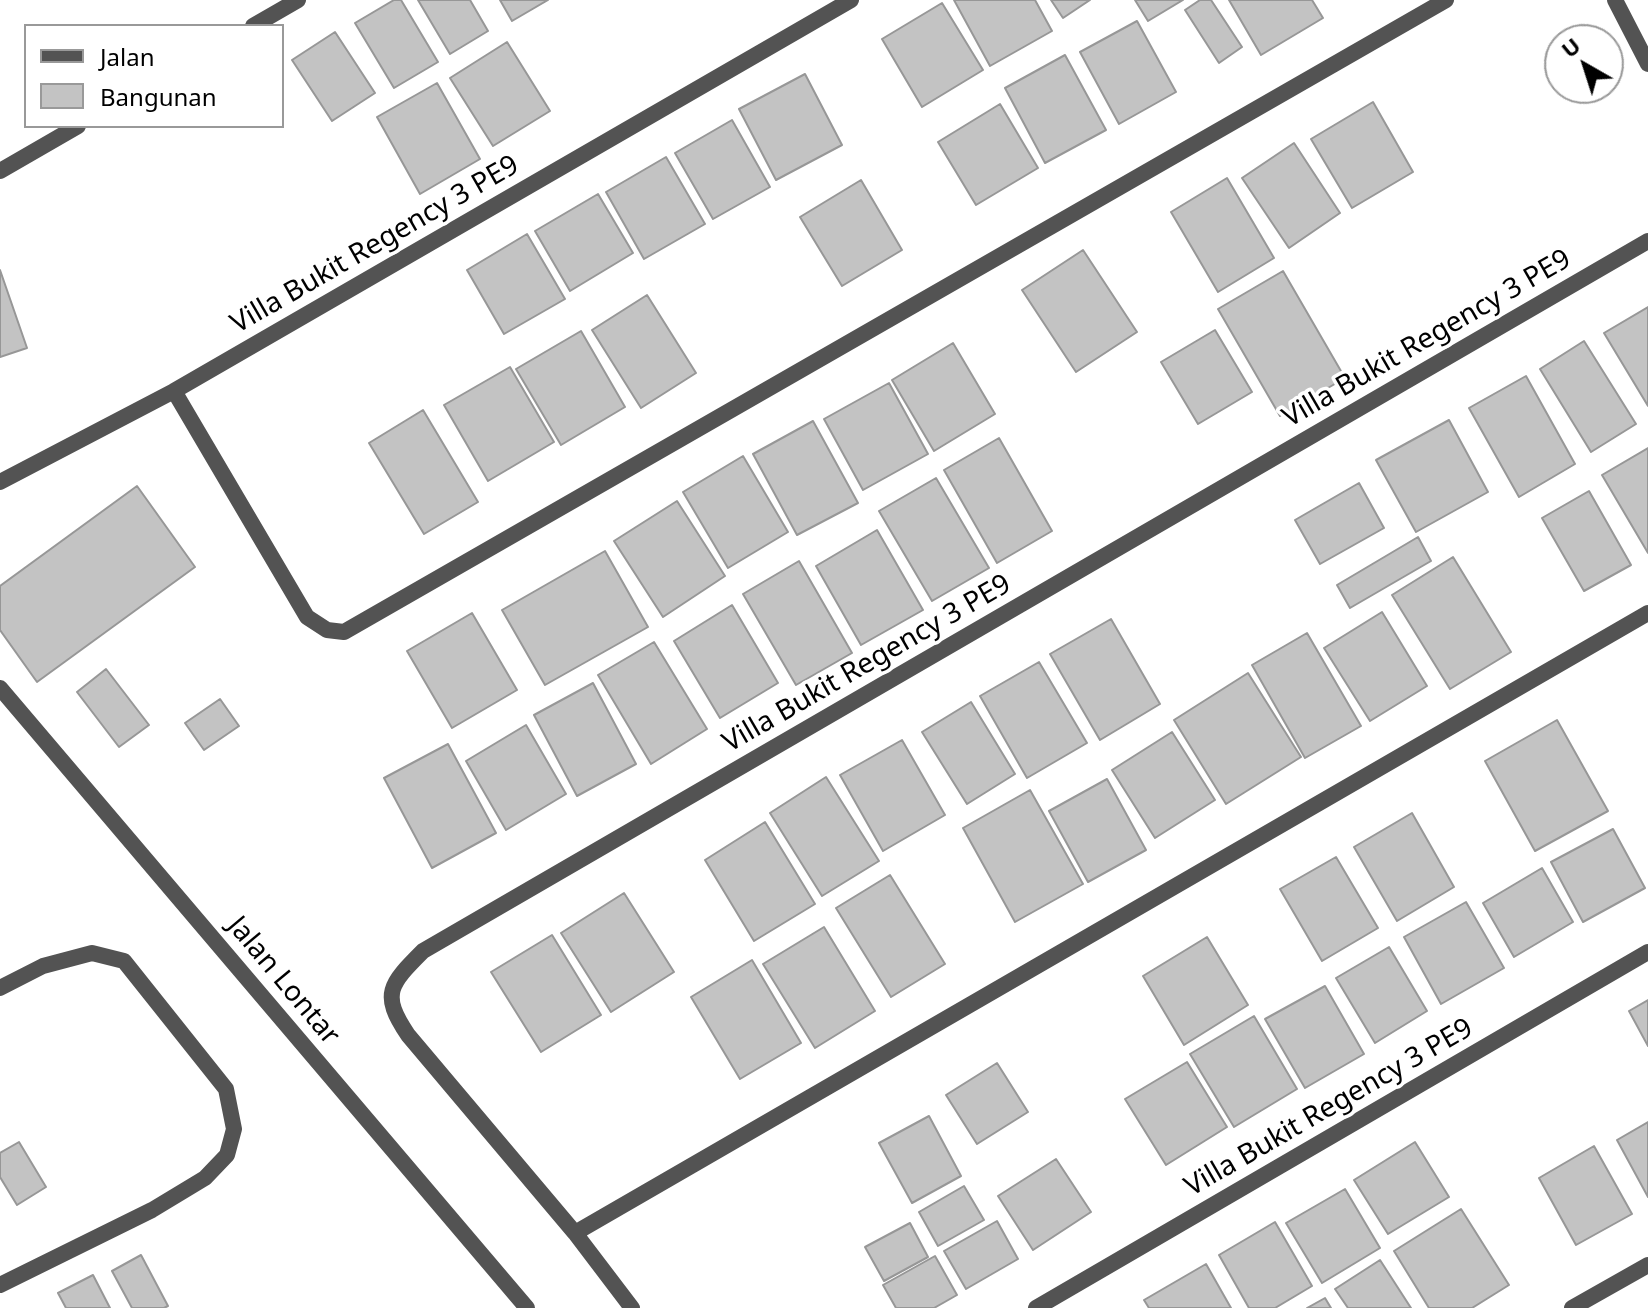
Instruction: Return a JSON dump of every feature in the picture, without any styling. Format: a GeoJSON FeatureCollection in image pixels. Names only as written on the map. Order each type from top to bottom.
{"type":"FeatureCollection","features":[{"type":"Feature","properties":{"kind":"street"},"geometry":{"type":"LineString","coordinates":[[256,24],[298,0]]}},
{"type":"Feature","properties":{"kind":"street","name":"Villa Bukit Regency 3 PE9"},"geometry":{"type":"LineString","coordinates":[[0,482],[174,391],[851,0]]}},
{"type":"Feature","properties":{"kind":"street"},"geometry":{"type":"LineString","coordinates":[[174,391],[307,617],[327,630],[344,632],[1446,0]]}},
{"type":"Feature","properties":{"kind":"street"},"geometry":{"type":"LineString","coordinates":[[1615,0],[1648,64]]}},
{"type":"Feature","properties":{"kind":"street"},"geometry":{"type":"LineString","coordinates":[[0,171],[75,128]]}},
{"type":"Feature","properties":{"kind":"street","name":"Villa Bukit Regency 3 PE9"},"geometry":{"type":"LineString","coordinates":[[632,1308],[575,1233],[392,1012],[390,989],[399,975],[423,951],[1648,241]]}},
{"type":"Feature","properties":{"kind":"street"},"geometry":{"type":"LineString","coordinates":[[575,1233],[1648,613]]}},
{"type":"Feature","properties":{"kind":"street","name":"Jalan Lontar"},"geometry":{"type":"LineString","coordinates":[[0,688],[527,1308]]}},
{"type":"Feature","properties":{"kind":"street","name":"Villa Bukit Regency 3 PE9"},"geometry":{"type":"LineString","coordinates":[[1036,1308],[1648,952]]}},
{"type":"Feature","properties":{"kind":"street"},"geometry":{"type":"LineString","coordinates":[[0,988],[43,966],[92,953],[124,961],[226,1089],[234,1129],[227,1155],[205,1178],[152,1210],[0,1285]]}},
{"type":"Feature","properties":{"kind":"street"},"geometry":{"type":"LineString","coordinates":[[1572,1308],[1648,1265]]}},
{"type":"Feature","properties":{"kind":"building"},"geometry":{"type":"Polygon","coordinates":[[[394,0],[401,0],[438,62],[394,88],[355,23],[394,0]]]}},
{"type":"Feature","properties":{"kind":"building"},"geometry":{"type":"Polygon","coordinates":[[[418,0],[470,0],[488,31],[450,54],[418,0]]]}},
{"type":"Feature","properties":{"kind":"building"},"geometry":{"type":"Polygon","coordinates":[[[500,0],[548,0],[512,21],[500,0]]]}},
{"type":"Feature","properties":{"kind":"building"},"geometry":{"type":"Polygon","coordinates":[[[954,0],[1035,0],[1052,31],[990,66],[954,0]]]}},
{"type":"Feature","properties":{"kind":"building"},"geometry":{"type":"Polygon","coordinates":[[[1051,0],[1090,0],[1063,18],[1051,0]]]}},
{"type":"Feature","properties":{"kind":"building"},"geometry":{"type":"Polygon","coordinates":[[[1135,0],[1183,0],[1148,21],[1135,0]]]}},
{"type":"Feature","properties":{"kind":"building"},"geometry":{"type":"Polygon","coordinates":[[[1200,0],[1211,0],[1242,47],[1219,63],[1185,10],[1200,0]]]}},
{"type":"Feature","properties":{"kind":"building"},"geometry":{"type":"Polygon","coordinates":[[[1229,0],[1312,0],[1323,18],[1261,55],[1229,0]]]}},
{"type":"Feature","properties":{"kind":"building"},"geometry":{"type":"Polygon","coordinates":[[[942,3],[983,70],[922,107],[882,39],[942,3]]]}},
{"type":"Feature","properties":{"kind":"building"},"geometry":{"type":"Polygon","coordinates":[[[1137,21],[1176,92],[1119,124],[1080,52],[1137,21]]]}},
{"type":"Feature","properties":{"kind":"building"},"geometry":{"type":"Polygon","coordinates":[[[335,32],[375,93],[332,121],[292,60],[335,32]]]}},
{"type":"Feature","properties":{"kind":"building"},"geometry":{"type":"Polygon","coordinates":[[[507,42],[550,111],[493,146],[450,78],[507,42]]]}},
{"type":"Feature","properties":{"kind":"building"},"geometry":{"type":"Polygon","coordinates":[[[1065,55],[1106,130],[1045,163],[1005,88],[1065,55]]]}},
{"type":"Feature","properties":{"kind":"building"},"geometry":{"type":"Polygon","coordinates":[[[805,74],[842,145],[776,180],[739,109],[805,74]]]}},
{"type":"Feature","properties":{"kind":"building"},"geometry":{"type":"Polygon","coordinates":[[[437,83],[480,159],[420,194],[377,117],[437,83]]]}},
{"type":"Feature","properties":{"kind":"building"},"geometry":{"type":"Polygon","coordinates":[[[1373,102],[1413,172],[1352,208],[1311,139],[1373,102]]]}},
{"type":"Feature","properties":{"kind":"building"},"geometry":{"type":"Polygon","coordinates":[[[1000,104],[1038,168],[976,205],[938,142],[1000,104]]]}},
{"type":"Feature","properties":{"kind":"building"},"geometry":{"type":"Polygon","coordinates":[[[732,120],[770,187],[713,219],[675,153],[732,120]]]}},
{"type":"Feature","properties":{"kind":"building"},"geometry":{"type":"Polygon","coordinates":[[[1294,143],[1340,213],[1289,248],[1242,178],[1294,143]]]}},
{"type":"Feature","properties":{"kind":"building"},"geometry":{"type":"Polygon","coordinates":[[[666,157],[705,224],[644,259],[606,192],[666,157]]]}},
{"type":"Feature","properties":{"kind":"building"},"geometry":{"type":"Polygon","coordinates":[[[1227,178],[1274,258],[1218,292],[1171,212],[1227,178]]]}},
{"type":"Feature","properties":{"kind":"building"},"geometry":{"type":"Polygon","coordinates":[[[861,180],[902,250],[842,286],[800,217],[861,180]]]}},
{"type":"Feature","properties":{"kind":"building"},"geometry":{"type":"Polygon","coordinates":[[[598,194],[633,253],[570,291],[535,231],[598,194]]]}},
{"type":"Feature","properties":{"kind":"building"},"geometry":{"type":"Polygon","coordinates":[[[527,234],[565,299],[504,334],[467,270],[527,234]]]}},
{"type":"Feature","properties":{"kind":"building"},"geometry":{"type":"Polygon","coordinates":[[[1083,250],[1137,332],[1076,372],[1022,290],[1083,250]]]}},
{"type":"Feature","properties":{"kind":"building"},"geometry":{"type":"Polygon","coordinates":[[[0,270],[27,348],[0,357],[0,270]]]}},
{"type":"Feature","properties":{"kind":"building"},"geometry":{"type":"Polygon","coordinates":[[[1283,271],[1345,378],[1280,416],[1218,309],[1283,271]]]}},
{"type":"Feature","properties":{"kind":"building"},"geometry":{"type":"Polygon","coordinates":[[[647,295],[696,373],[641,408],[592,330],[647,295]]]}},
{"type":"Feature","properties":{"kind":"building"},"geometry":{"type":"Polygon","coordinates":[[[1648,307],[1648,406],[1604,333],[1648,307]]]}},
{"type":"Feature","properties":{"kind":"building"},"geometry":{"type":"Polygon","coordinates":[[[1215,330],[1252,392],[1198,424],[1161,362],[1215,330]]]}},
{"type":"Feature","properties":{"kind":"building"},"geometry":{"type":"Polygon","coordinates":[[[581,331],[625,407],[561,445],[516,369],[581,331]]]}},
{"type":"Feature","properties":{"kind":"building"},"geometry":{"type":"Polygon","coordinates":[[[1584,341],[1636,424],[1591,452],[1540,369],[1584,341]]]}},
{"type":"Feature","properties":{"kind":"building"},"geometry":{"type":"Polygon","coordinates":[[[953,343],[995,414],[934,451],[892,380],[953,343]]]}},
{"type":"Feature","properties":{"kind":"building"},"geometry":{"type":"Polygon","coordinates":[[[510,367],[554,442],[488,481],[444,405],[510,367]]]}},
{"type":"Feature","properties":{"kind":"building"},"geometry":{"type":"Polygon","coordinates":[[[1526,376],[1575,464],[1519,497],[1469,408],[1526,376]]]}},
{"type":"Feature","properties":{"kind":"building"},"geometry":{"type":"Polygon","coordinates":[[[889,383],[928,454],[863,490],[824,419],[889,383]]]}},
{"type":"Feature","properties":{"kind":"building"},"geometry":{"type":"Polygon","coordinates":[[[423,410],[478,502],[424,534],[369,443],[423,410]]]}},
{"type":"Feature","properties":{"kind":"building"},"geometry":{"type":"Polygon","coordinates":[[[1449,420],[1488,492],[1416,532],[1376,460],[1449,420]]]}},
{"type":"Feature","properties":{"kind":"building"},"geometry":{"type":"Polygon","coordinates":[[[813,421],[858,503],[797,535],[753,454],[813,421]]]}},
{"type":"Feature","properties":{"kind":"building"},"geometry":{"type":"Polygon","coordinates":[[[999,438],[1052,531],[997,563],[944,470],[999,438]]]}},
{"type":"Feature","properties":{"kind":"building"},"geometry":{"type":"Polygon","coordinates":[[[1648,448],[1648,553],[1602,475],[1648,448]]]}},
{"type":"Feature","properties":{"kind":"building"},"geometry":{"type":"Polygon","coordinates":[[[743,456],[788,532],[728,568],[683,492],[743,456]]]}},
{"type":"Feature","properties":{"kind":"building"},"geometry":{"type":"Polygon","coordinates":[[[936,478],[989,568],[932,601],[879,511],[936,478]]]}},
{"type":"Feature","properties":{"kind":"building"},"geometry":{"type":"Polygon","coordinates":[[[1359,483],[1384,528],[1320,564],[1295,520],[1359,483]]]}},
{"type":"Feature","properties":{"kind":"building"},"geometry":{"type":"Polygon","coordinates":[[[137,486],[195,567],[37,682],[0,630],[0,586],[137,486]]]}},
{"type":"Feature","properties":{"kind":"building"},"geometry":{"type":"Polygon","coordinates":[[[1589,491],[1631,565],[1584,591],[1542,518],[1589,491]]]}},
{"type":"Feature","properties":{"kind":"building"},"geometry":{"type":"Polygon","coordinates":[[[677,501],[725,576],[663,617],[614,541],[677,501]]]}},
{"type":"Feature","properties":{"kind":"building"},"geometry":{"type":"Polygon","coordinates":[[[877,530],[923,610],[861,645],[816,566],[877,530]]]}},
{"type":"Feature","properties":{"kind":"building"},"geometry":{"type":"Polygon","coordinates":[[[1418,537],[1431,561],[1350,608],[1337,585],[1418,537]]]}},
{"type":"Feature","properties":{"kind":"building"},"geometry":{"type":"Polygon","coordinates":[[[605,551],[648,627],[545,685],[502,610],[605,551]]]}},
{"type":"Feature","properties":{"kind":"building"},"geometry":{"type":"Polygon","coordinates":[[[1453,557],[1511,652],[1450,689],[1392,595],[1453,557]]]}},
{"type":"Feature","properties":{"kind":"building"},"geometry":{"type":"Polygon","coordinates":[[[799,561],[852,653],[796,685],[743,594],[799,561]]]}},
{"type":"Feature","properties":{"kind":"building"},"geometry":{"type":"Polygon","coordinates":[[[732,605],[778,683],[720,718],[674,641],[732,605]]]}},
{"type":"Feature","properties":{"kind":"building"},"geometry":{"type":"Polygon","coordinates":[[[1382,612],[1427,686],[1370,721],[1324,648],[1382,612]]]}},
{"type":"Feature","properties":{"kind":"building"},"geometry":{"type":"Polygon","coordinates":[[[472,613],[517,690],[452,728],[407,651],[472,613]]]}},
{"type":"Feature","properties":{"kind":"building"},"geometry":{"type":"Polygon","coordinates":[[[1111,619],[1160,704],[1100,740],[1050,654],[1111,619]]]}},
{"type":"Feature","properties":{"kind":"building"},"geometry":{"type":"Polygon","coordinates":[[[1307,633],[1361,726],[1305,758],[1252,665],[1307,633]]]}},
{"type":"Feature","properties":{"kind":"building"},"geometry":{"type":"Polygon","coordinates":[[[654,642],[707,729],[651,764],[598,675],[654,642]]]}},
{"type":"Feature","properties":{"kind":"building"},"geometry":{"type":"Polygon","coordinates":[[[1039,662],[1087,743],[1027,778],[980,696],[1039,662]]]}},
{"type":"Feature","properties":{"kind":"building"},"geometry":{"type":"Polygon","coordinates":[[[106,669],[149,725],[119,747],[77,692],[106,669]]]}},
{"type":"Feature","properties":{"kind":"building"},"geometry":{"type":"Polygon","coordinates":[[[1248,673],[1301,757],[1226,804],[1174,720],[1248,673]]]}},
{"type":"Feature","properties":{"kind":"building"},"geometry":{"type":"Polygon","coordinates":[[[593,683],[636,764],[577,796],[534,715],[593,683]]]}},
{"type":"Feature","properties":{"kind":"building"},"geometry":{"type":"Polygon","coordinates":[[[220,699],[239,726],[204,750],[185,723],[220,699]]]}},
{"type":"Feature","properties":{"kind":"building"},"geometry":{"type":"Polygon","coordinates":[[[971,702],[1015,774],[967,804],[922,732],[971,702]]]}},
{"type":"Feature","properties":{"kind":"building"},"geometry":{"type":"Polygon","coordinates":[[[1557,720],[1608,811],[1535,851],[1485,761],[1557,720]]]}},
{"type":"Feature","properties":{"kind":"building"},"geometry":{"type":"Polygon","coordinates":[[[526,725],[566,794],[506,830],[466,761],[526,725]]]}},
{"type":"Feature","properties":{"kind":"building"},"geometry":{"type":"Polygon","coordinates":[[[1172,732],[1215,800],[1155,838],[1112,770],[1172,732]]]}},
{"type":"Feature","properties":{"kind":"building"},"geometry":{"type":"Polygon","coordinates":[[[902,740],[945,815],[883,851],[840,775],[902,740]]]}},
{"type":"Feature","properties":{"kind":"building"},"geometry":{"type":"Polygon","coordinates":[[[448,744],[496,833],[432,868],[384,778],[448,744]]]}},
{"type":"Feature","properties":{"kind":"building"},"geometry":{"type":"Polygon","coordinates":[[[826,777],[879,861],[822,896],[770,813],[826,777]]]}},
{"type":"Feature","properties":{"kind":"building"},"geometry":{"type":"Polygon","coordinates":[[[1107,779],[1146,850],[1088,882],[1049,811],[1107,779]]]}},
{"type":"Feature","properties":{"kind":"building"},"geometry":{"type":"Polygon","coordinates":[[[1030,790],[1083,884],[1015,922],[963,828],[1030,790]]]}},
{"type":"Feature","properties":{"kind":"building"},"geometry":{"type":"Polygon","coordinates":[[[1412,813],[1454,887],[1397,921],[1354,847],[1412,813]]]}},
{"type":"Feature","properties":{"kind":"building"},"geometry":{"type":"Polygon","coordinates":[[[765,822],[815,904],[754,941],[705,860],[765,822]]]}},
{"type":"Feature","properties":{"kind":"building"},"geometry":{"type":"Polygon","coordinates":[[[1613,829],[1645,888],[1583,922],[1551,862],[1613,829]]]}},
{"type":"Feature","properties":{"kind":"building"},"geometry":{"type":"Polygon","coordinates":[[[1336,857],[1378,928],[1322,961],[1280,889],[1336,857]]]}},
{"type":"Feature","properties":{"kind":"building"},"geometry":{"type":"Polygon","coordinates":[[[1542,868],[1573,922],[1514,957],[1483,903],[1542,868]]]}},
{"type":"Feature","properties":{"kind":"building"},"geometry":{"type":"Polygon","coordinates":[[[890,875],[945,964],[891,997],[836,908],[890,875]]]}},
{"type":"Feature","properties":{"kind":"building"},"geometry":{"type":"Polygon","coordinates":[[[624,893],[674,972],[611,1012],[561,933],[624,893]]]}},
{"type":"Feature","properties":{"kind":"building"},"geometry":{"type":"Polygon","coordinates":[[[1466,902],[1504,968],[1441,1004],[1404,937],[1466,902]]]}},
{"type":"Feature","properties":{"kind":"building"},"geometry":{"type":"Polygon","coordinates":[[[824,927],[875,1011],[815,1048],[763,964],[824,927]]]}},
{"type":"Feature","properties":{"kind":"building"},"geometry":{"type":"Polygon","coordinates":[[[552,935],[601,1015],[541,1052],[491,972],[552,935]]]}},
{"type":"Feature","properties":{"kind":"building"},"geometry":{"type":"Polygon","coordinates":[[[1207,937],[1248,1005],[1184,1045],[1143,976],[1207,937]]]}},
{"type":"Feature","properties":{"kind":"building"},"geometry":{"type":"Polygon","coordinates":[[[1389,947],[1427,1011],[1375,1043],[1336,978],[1389,947]]]}},
{"type":"Feature","properties":{"kind":"building"},"geometry":{"type":"Polygon","coordinates":[[[752,960],[801,1043],[740,1079],[691,997],[752,960]]]}},
{"type":"Feature","properties":{"kind":"building"},"geometry":{"type":"Polygon","coordinates":[[[1325,986],[1364,1054],[1305,1088],[1265,1019],[1325,986]]]}},
{"type":"Feature","properties":{"kind":"building"},"geometry":{"type":"Polygon","coordinates":[[[1648,1000],[1648,1046],[1629,1011],[1648,1000]]]}},
{"type":"Feature","properties":{"kind":"building"},"geometry":{"type":"Polygon","coordinates":[[[1254,1016],[1297,1089],[1234,1127],[1190,1054],[1254,1016]]]}},
{"type":"Feature","properties":{"kind":"building"},"geometry":{"type":"Polygon","coordinates":[[[1187,1062],[1227,1127],[1166,1165],[1125,1099],[1187,1062]]]}},
{"type":"Feature","properties":{"kind":"building"},"geometry":{"type":"Polygon","coordinates":[[[997,1063],[1028,1112],[977,1144],[946,1095],[997,1063]]]}},
{"type":"Feature","properties":{"kind":"building"},"geometry":{"type":"Polygon","coordinates":[[[929,1116],[961,1176],[912,1203],[879,1143],[929,1116]]]}},
{"type":"Feature","properties":{"kind":"building"},"geometry":{"type":"Polygon","coordinates":[[[1648,1122],[1648,1197],[1617,1140],[1648,1122]]]}},
{"type":"Feature","properties":{"kind":"building"},"geometry":{"type":"Polygon","coordinates":[[[19,1142],[46,1187],[17,1205],[0,1177],[0,1153],[19,1142]]]}},
{"type":"Feature","properties":{"kind":"building"},"geometry":{"type":"Polygon","coordinates":[[[1415,1142],[1449,1197],[1388,1234],[1354,1180],[1415,1142]]]}},
{"type":"Feature","properties":{"kind":"building"},"geometry":{"type":"Polygon","coordinates":[[[1594,1146],[1632,1214],[1576,1245],[1539,1178],[1594,1146]]]}},
{"type":"Feature","properties":{"kind":"building"},"geometry":{"type":"Polygon","coordinates":[[[1056,1159],[1091,1212],[1033,1250],[998,1196],[1056,1159]]]}},
{"type":"Feature","properties":{"kind":"building"},"geometry":{"type":"Polygon","coordinates":[[[964,1186],[984,1220],[938,1246],[919,1212],[964,1186]]]}},
{"type":"Feature","properties":{"kind":"building"},"geometry":{"type":"Polygon","coordinates":[[[1345,1189],[1380,1248],[1322,1283],[1286,1223],[1345,1189]]]}},
{"type":"Feature","properties":{"kind":"building"},"geometry":{"type":"Polygon","coordinates":[[[1461,1209],[1509,1285],[1472,1308],[1429,1308],[1394,1251],[1461,1209]]]}},
{"type":"Feature","properties":{"kind":"building"},"geometry":{"type":"Polygon","coordinates":[[[997,1221],[1018,1259],[966,1289],[944,1251],[997,1221]]]}},
{"type":"Feature","properties":{"kind":"building"},"geometry":{"type":"Polygon","coordinates":[[[1275,1222],[1312,1286],[1275,1308],[1249,1308],[1219,1255],[1275,1222]]]}},
{"type":"Feature","properties":{"kind":"building"},"geometry":{"type":"Polygon","coordinates":[[[910,1223],[928,1257],[884,1281],[865,1247],[910,1223]]]}},
{"type":"Feature","properties":{"kind":"building"},"geometry":{"type":"Polygon","coordinates":[[[141,1255],[168,1306],[164,1308],[132,1308],[112,1271],[141,1255]]]}},
{"type":"Feature","properties":{"kind":"building"},"geometry":{"type":"Polygon","coordinates":[[[935,1256],[957,1295],[934,1308],[896,1308],[883,1285],[935,1256]]]}},
{"type":"Feature","properties":{"kind":"building"},"geometry":{"type":"Polygon","coordinates":[[[1380,1260],[1411,1308],[1348,1308],[1335,1289],[1380,1260]]]}},
{"type":"Feature","properties":{"kind":"building"},"geometry":{"type":"Polygon","coordinates":[[[1206,1264],[1231,1308],[1149,1308],[1144,1300],[1206,1264]]]}},
{"type":"Feature","properties":{"kind":"building"},"geometry":{"type":"Polygon","coordinates":[[[93,1275],[110,1308],[66,1308],[58,1293],[93,1275]]]}},
{"type":"Feature","properties":{"kind":"building"},"geometry":{"type":"Polygon","coordinates":[[[1325,1298],[1331,1308],[1307,1308],[1325,1298]]]}}]}
